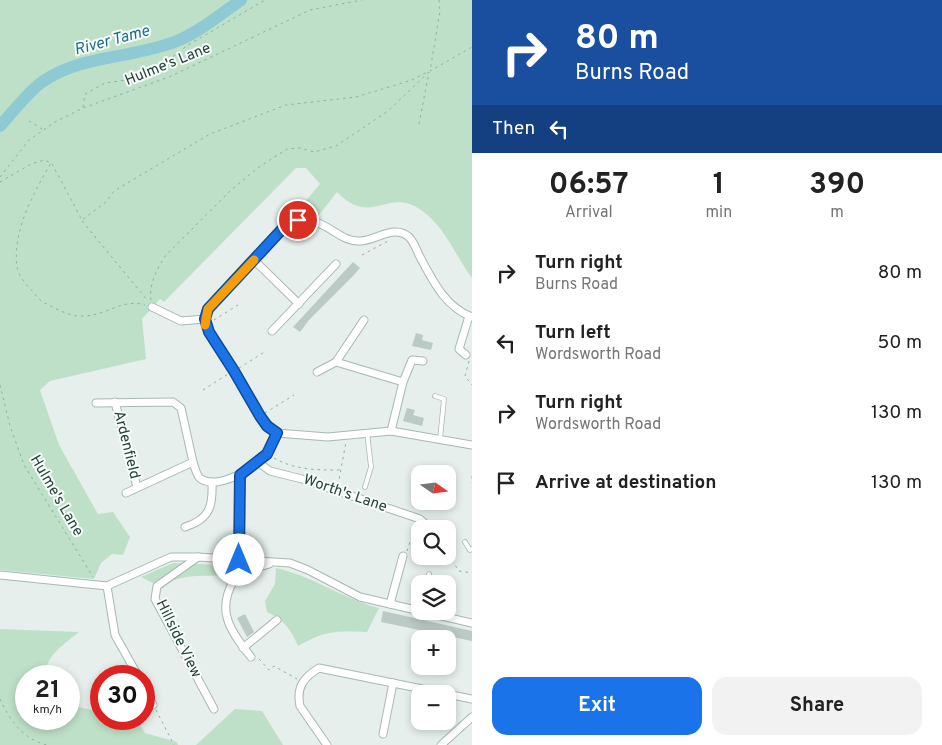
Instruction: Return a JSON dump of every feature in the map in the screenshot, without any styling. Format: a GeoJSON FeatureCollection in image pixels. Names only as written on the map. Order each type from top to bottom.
{"type":"FeatureCollection","features":[{"type":"Feature","properties":{"kind":"street"},"geometry":{"type":"LineString","coordinates":[[468,356],[459,348],[470,316],[452,305],[437,289],[410,238],[401,232],[392,232],[360,241],[349,238],[314,221],[298,220],[286,225],[208,309],[205,322],[260,416],[267,426],[277,433],[308,437],[391,431],[472,443]]}},
{"type":"Feature","properties":{"kind":"street"},"geometry":{"type":"LineString","coordinates":[[254,260],[299,304]]}},
{"type":"Feature","properties":{"kind":"street"},"geometry":{"type":"LineString","coordinates":[[272,331],[336,264]]}},
{"type":"Feature","properties":{"kind":"street"},"geometry":{"type":"LineString","coordinates":[[152,306],[181,321],[205,322]]}},
{"type":"Feature","properties":{"kind":"street"},"geometry":{"type":"LineString","coordinates":[[317,372],[336,362],[364,320]]}},
{"type":"Feature","properties":{"kind":"street"},"geometry":{"type":"LineString","coordinates":[[391,431],[402,382],[412,360],[423,361]]}},
{"type":"Feature","properties":{"kind":"street"},"geometry":{"type":"LineString","coordinates":[[336,362],[402,382]]}},
{"type":"Feature","properties":{"kind":"street","name":"Ardenfield"},"geometry":{"type":"LineString","coordinates":[[116,402],[137,487]]}},
{"type":"Feature","properties":{"kind":"street","name":"Ardenfield"},"geometry":{"type":"LineString","coordinates":[[96,403],[173,402],[181,408],[193,462],[126,493]]}},
{"type":"Feature","properties":{"kind":"street"},"geometry":{"type":"LineString","coordinates":[[193,462],[201,479],[212,482],[240,475],[267,454],[277,433]]}},
{"type":"Feature","properties":{"kind":"street","name":"Worth's Lane"},"geometry":{"type":"LineString","coordinates":[[258,462],[270,471],[302,479],[418,519]]}},
{"type":"Feature","properties":{"kind":"street"},"geometry":{"type":"LineString","coordinates":[[239,560],[240,475]]}},
{"type":"Feature","properties":{"kind":"street"},"geometry":{"type":"LineString","coordinates":[[185,527],[197,523],[208,512],[213,499],[212,482]]}},
{"type":"Feature","properties":{"kind":"street"},"geometry":{"type":"LineString","coordinates":[[390,604],[403,556]]}},
{"type":"Feature","properties":{"kind":"street"},"geometry":{"type":"LineString","coordinates":[[0,575],[107,586],[171,557],[290,563],[308,570],[360,597],[411,607]]}},
{"type":"Feature","properties":{"kind":"street","name":"Hillside View"},"geometry":{"type":"LineString","coordinates":[[198,557],[157,586],[155,599],[214,709]]}},
{"type":"Feature","properties":{"kind":"street"},"geometry":{"type":"LineString","coordinates":[[252,657],[243,648],[227,618],[227,599],[232,582],[242,573],[271,562]]}},
{"type":"Feature","properties":{"kind":"street"},"geometry":{"type":"LineString","coordinates":[[107,586],[115,635],[132,665]]}},
{"type":"Feature","properties":{"kind":"street"},"geometry":{"type":"LineString","coordinates":[[456,618],[472,623]]}},
{"type":"Feature","properties":{"kind":"street"},"geometry":{"type":"LineString","coordinates":[[243,648],[277,620]]}},
{"type":"Feature","properties":{"kind":"street"},"geometry":{"type":"LineString","coordinates":[[327,745],[300,706],[298,695],[302,681],[319,668],[472,699]]}},
{"type":"Feature","properties":{"kind":"street"},"geometry":{"type":"LineString","coordinates":[[383,734],[393,683]]}},
{"type":"Feature","properties":{"kind":"street"},"geometry":{"type":"LineString","coordinates":[[441,745],[472,717]]}},
{"type":"Feature","properties":{"kind":"lane"},"geometry":{"type":"LineString","coordinates":[[435,396],[444,399],[445,406],[440,439]]}},
{"type":"Feature","properties":{"kind":"lane"},"geometry":{"type":"LineString","coordinates":[[365,488],[371,467],[367,432]]}},
{"type":"Feature","properties":{"kind":"lane"},"geometry":{"type":"LineString","coordinates":[[465,542],[470,550],[472,549]]}},
{"type":"Feature","properties":{"kind":"path"},"geometry":{"type":"LineString","coordinates":[[83,108],[85,94],[106,83],[126,80],[156,70],[188,45],[265,0]]}},
{"type":"Feature","properties":{"kind":"path","name":"Hulme's Lane"},"geometry":{"type":"LineString","coordinates":[[0,177],[29,140],[42,130],[83,108],[169,77],[310,10],[362,0]]}},
{"type":"Feature","properties":{"kind":"path"},"geometry":{"type":"LineString","coordinates":[[419,124],[440,11],[439,0]]}},
{"type":"Feature","properties":{"kind":"path"},"geometry":{"type":"LineString","coordinates":[[82,220],[106,202],[114,191],[210,134],[286,105],[356,97],[412,80],[472,47]]}},
{"type":"Feature","properties":{"kind":"path"},"geometry":{"type":"LineString","coordinates":[[152,306],[150,289],[157,270],[166,255],[245,178],[286,149],[300,148],[314,152],[336,146],[388,111],[430,71]]}},
{"type":"Feature","properties":{"kind":"path"},"geometry":{"type":"LineString","coordinates":[[29,121],[42,130]]}},
{"type":"Feature","properties":{"kind":"path"},"geometry":{"type":"LineString","coordinates":[[0,182],[31,164],[44,160],[51,163],[82,220],[152,306]]}},
{"type":"Feature","properties":{"kind":"path"},"geometry":{"type":"LineString","coordinates":[[51,163],[34,193],[18,243],[17,268],[28,287],[42,302],[62,312],[80,316],[98,315],[118,304],[136,302],[152,306]]}},
{"type":"Feature","properties":{"kind":"path"},"geometry":{"type":"LineString","coordinates":[[362,255],[391,240],[392,232]]}},
{"type":"Feature","properties":{"kind":"path"},"geometry":{"type":"LineString","coordinates":[[205,322],[238,305]]}},
{"type":"Feature","properties":{"kind":"path"},"geometry":{"type":"LineString","coordinates":[[203,390],[266,350]]}},
{"type":"Feature","properties":{"kind":"path"},"geometry":{"type":"LineString","coordinates":[[468,356],[465,376],[472,385]]}},
{"type":"Feature","properties":{"kind":"path","name":"Hulme's Lane"},"geometry":{"type":"LineString","coordinates":[[0,385],[10,426],[24,465],[93,576],[93,585]]}},
{"type":"Feature","properties":{"kind":"path"},"geometry":{"type":"LineString","coordinates":[[260,416],[294,395]]}},
{"type":"Feature","properties":{"kind":"path"},"geometry":{"type":"LineString","coordinates":[[338,485],[346,435]]}},
{"type":"Feature","properties":{"kind":"path"},"geometry":{"type":"LineString","coordinates":[[272,456],[291,467],[314,470],[341,470]]}},
{"type":"Feature","properties":{"kind":"path"},"geometry":{"type":"LineString","coordinates":[[472,476],[472,482]]}},
{"type":"Feature","properties":{"kind":"path"},"geometry":{"type":"LineString","coordinates":[[403,556],[405,556],[418,519]]}},
{"type":"Feature","properties":{"kind":"path"},"geometry":{"type":"LineString","coordinates":[[456,565],[460,571],[472,573]]}},
{"type":"Feature","properties":{"kind":"path"},"geometry":{"type":"LineString","coordinates":[[252,657],[258,659],[269,670],[274,666],[302,681]]}},
{"type":"Feature","properties":{"kind":"path"},"geometry":{"type":"LineString","coordinates":[[0,699],[8,717],[32,741],[47,745]]}},
{"type":"Feature","properties":{"kind":"path"},"geometry":{"type":"LineString","coordinates":[[155,707],[174,745]]}},
{"type":"Feature","properties":{"kind":"green space"},"geometry":{"type":"Polygon","coordinates":[[[0,0],[472,0],[472,278],[442,231],[427,215],[407,203],[397,202],[360,207],[349,202],[337,192],[319,215],[299,209],[320,184],[306,168],[296,168],[164,302],[160,299],[142,319],[146,359],[50,381],[40,390],[59,445],[98,514],[113,512],[130,537],[123,555],[112,554],[101,563],[94,579],[0,570],[0,0]]]}},
{"type":"Feature","properties":{"kind":"green space"},"geometry":{"type":"Polygon","coordinates":[[[173,563],[248,566],[229,575],[184,577],[169,583],[163,588],[141,577],[173,563]]]}},
{"type":"Feature","properties":{"kind":"green space"},"geometry":{"type":"Polygon","coordinates":[[[276,568],[303,576],[353,599],[379,608],[367,632],[324,634],[298,646],[286,626],[278,618],[267,612],[265,601],[275,584],[276,568]]]}},
{"type":"Feature","properties":{"kind":"green space"},"geometry":{"type":"Polygon","coordinates":[[[0,629],[79,632],[56,651],[47,665],[15,665],[15,730],[80,730],[80,707],[90,710],[90,730],[143,730],[145,733],[177,742],[178,745],[0,745],[0,629]]]}},
{"type":"Feature","properties":{"kind":"green space"},"geometry":{"type":"Polygon","coordinates":[[[235,709],[262,711],[283,745],[196,745],[235,709]]]}},
{"type":"Feature","properties":{"kind":"building"},"geometry":{"type":"Polygon","coordinates":[[[353,262],[360,268],[353,276],[309,320],[300,332],[293,327],[353,262]]]}},
{"type":"Feature","properties":{"kind":"building"},"geometry":{"type":"Polygon","coordinates":[[[416,333],[423,335],[422,340],[433,343],[431,350],[412,346],[416,333]]]}},
{"type":"Feature","properties":{"kind":"building"},"geometry":{"type":"Polygon","coordinates":[[[407,408],[415,410],[413,415],[424,418],[422,426],[403,421],[407,408]]]}},
{"type":"Feature","properties":{"kind":"building"},"geometry":{"type":"Polygon","coordinates":[[[383,611],[411,617],[411,620],[423,620],[472,631],[472,641],[456,638],[456,630],[419,630],[381,622],[383,611]]]}},
{"type":"Feature","properties":{"kind":"building"},"geometry":{"type":"Polygon","coordinates":[[[245,614],[254,632],[247,637],[237,618],[245,614]]]}},
{"type":"Feature","properties":{"kind":"waterway","name":"River Tame"},"geometry":{"type":"LineString","coordinates":[[0,126],[36,86],[58,73],[91,61],[143,51],[177,41],[202,28],[241,0]]}},
{"type":"Feature","properties":{"kind":"slow traffic"},"geometry":{"type":"LineString","coordinates":[[205,325],[208,309],[254,260]]}},
{"type":"Feature","properties":{"kind":"route"},"geometry":{"type":"LineString","coordinates":[[239,560],[240,475],[267,454],[277,433],[267,426],[260,416],[205,326],[205,319],[208,309],[286,225],[298,220]]}}]}
